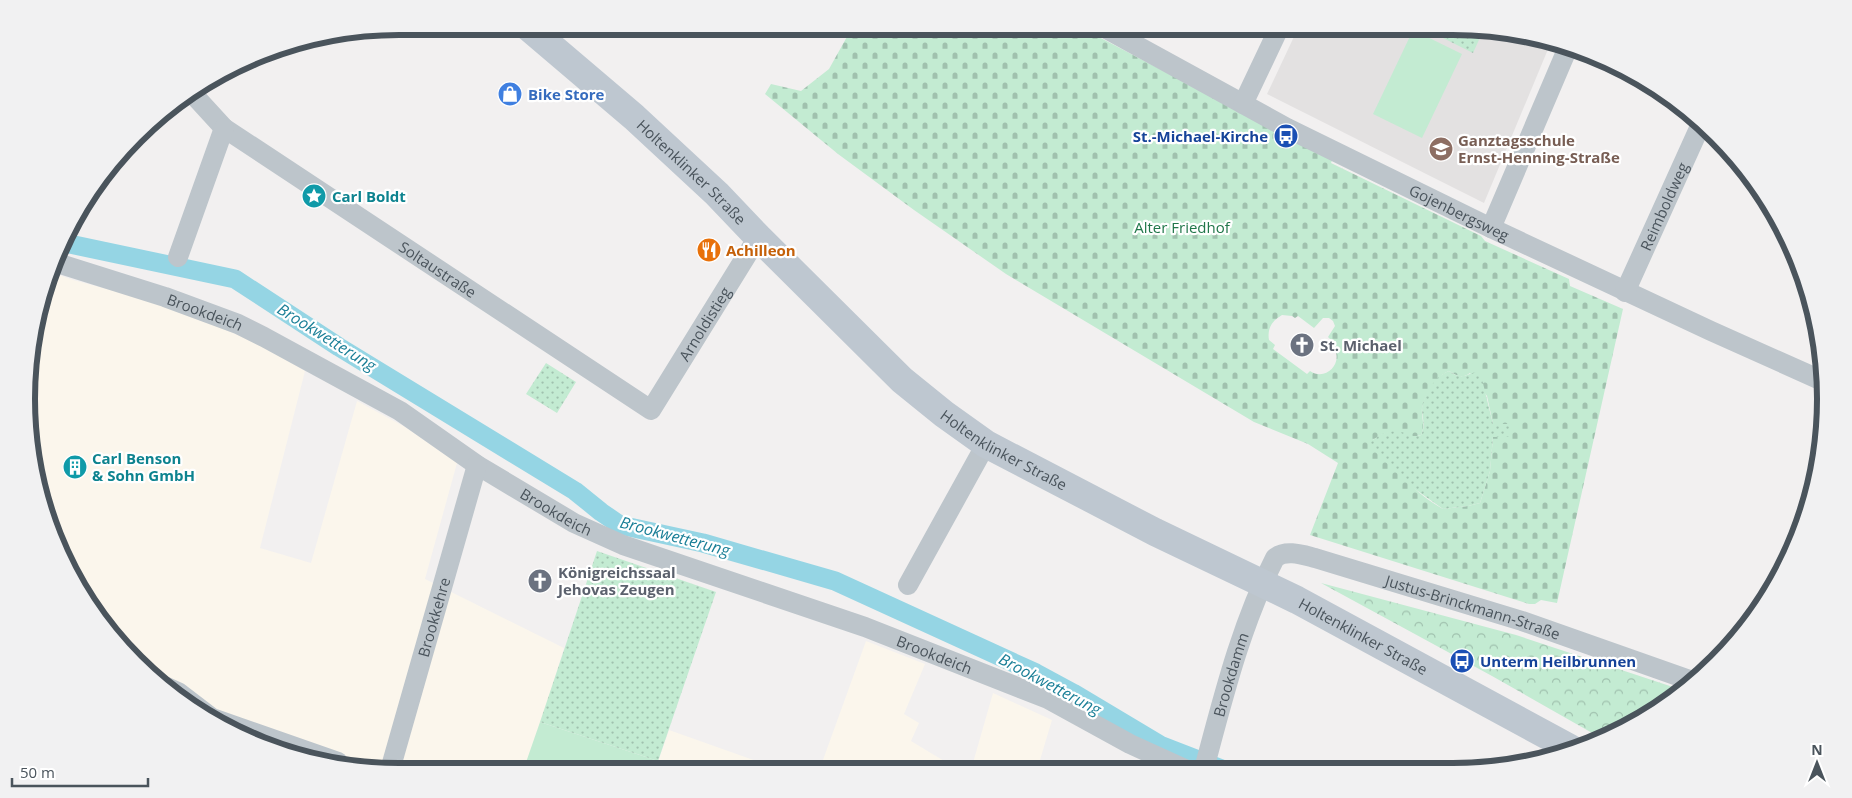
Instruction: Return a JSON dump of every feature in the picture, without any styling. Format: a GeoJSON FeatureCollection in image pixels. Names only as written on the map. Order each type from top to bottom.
{"type":"FeatureCollection","features":[{"type":"Feature","properties":{"kind":"main road","name":"Holtenklinker Straße"},"geometry":{"type":"LineString","coordinates":[[538,35],[634,117],[717,194],[902,380],[944,414],[986,444],[1155,532],[1263,582],[1565,745]]}},
{"type":"Feature","properties":{"kind":"street","name":"Gojenbergsweg"},"geometry":{"type":"LineString","coordinates":[[1118,35],[1287,128],[1626,292],[1816,378]]}},
{"type":"Feature","properties":{"kind":"street"},"geometry":{"type":"LineString","coordinates":[[1244,104],[1276,35]]}},
{"type":"Feature","properties":{"kind":"street"},"geometry":{"type":"LineString","coordinates":[[1491,228],[1565,52]]}},
{"type":"Feature","properties":{"kind":"street","name":"Soltaustraße"},"geometry":{"type":"LineString","coordinates":[[196,97],[224,128],[652,410]]}},
{"type":"Feature","properties":{"kind":"street"},"geometry":{"type":"LineString","coordinates":[[178,257],[224,128]]}},
{"type":"Feature","properties":{"kind":"street","name":"Reimboldweg"},"geometry":{"type":"LineString","coordinates":[[1626,292],[1698,130]]}},
{"type":"Feature","properties":{"kind":"street","name":"Arnoldistieg"},"geometry":{"type":"LineString","coordinates":[[652,410],[758,237]]}},
{"type":"Feature","properties":{"kind":"street","name":"Brookdeich"},"geometry":{"type":"LineString","coordinates":[[61,264],[165,297],[238,324],[264,336],[400,411],[477,465],[574,523],[623,545],[865,627],[1048,699],[1122,740],[1195,763]]}},
{"type":"Feature","properties":{"kind":"street"},"geometry":{"type":"LineString","coordinates":[[908,585],[986,444]]}},
{"type":"Feature","properties":{"kind":"street","name":"Brookkehre"},"geometry":{"type":"LineString","coordinates":[[392,763],[477,465]]}},
{"type":"Feature","properties":{"kind":"street","name":"Justus-Brinckmann-Straße"},"geometry":{"type":"LineString","coordinates":[[1263,582],[1277,556],[1282,554],[1304,555],[1522,621],[1686,679]]}},
{"type":"Feature","properties":{"kind":"street","name":"Brookdamm"},"geometry":{"type":"LineString","coordinates":[[1202,763],[1239,646],[1263,582]]}},
{"type":"Feature","properties":{"kind":"street"},"geometry":{"type":"LineString","coordinates":[[263,736],[308,752]]}},
{"type":"Feature","properties":{"kind":"shaded area","name":"Ganztagsschule Ernst-Henning-Straße"},"geometry":{"type":"Polygon","coordinates":[[[1295,35],[1477,36],[1501,38],[1549,48],[1484,203],[1267,94],[1295,35]]]}},
{"type":"Feature","properties":{"kind":"shaded area"},"geometry":{"type":"Polygon","coordinates":[[[57,274],[179,311],[255,342],[305,371],[260,548],[311,563],[357,401],[405,427],[457,463],[425,579],[564,648],[528,763],[399,763],[351,760],[328,756],[282,744],[260,735],[217,714],[177,688],[125,639],[96,601],[63,538],[47,493],[38,447],[35,399],[36,375],[42,328],[57,274]]]}},
{"type":"Feature","properties":{"kind":"shaded area"},"geometry":{"type":"Polygon","coordinates":[[[866,641],[925,664],[904,714],[919,723],[911,741],[947,763],[822,763],[866,641]]]}},
{"type":"Feature","properties":{"kind":"shaded area"},"geometry":{"type":"Polygon","coordinates":[[[993,693],[1052,720],[1039,763],[973,763],[993,693]]]}},
{"type":"Feature","properties":{"kind":"shaded area"},"geometry":{"type":"Polygon","coordinates":[[[669,730],[762,763],[658,763],[669,730]]]}},
{"type":"Feature","properties":{"kind":"green space","name":"Alter Friedhof"},"geometry":{"type":"Polygon","coordinates":[[[848,35],[1095,35],[1333,158],[1331,163],[1481,236],[1485,241],[1569,279],[1570,286],[1623,309],[1557,603],[1541,600],[1535,604],[1529,604],[1310,535],[1338,463],[1308,444],[1254,422],[1006,274],[838,154],[765,94],[771,84],[801,91],[829,69],[848,35]],[[1282,315],[1273,322],[1270,328],[1269,340],[1275,345],[1273,349],[1307,374],[1310,371],[1323,374],[1329,371],[1336,362],[1337,356],[1330,344],[1332,341],[1328,337],[1335,326],[1333,321],[1329,318],[1323,318],[1314,328],[1298,316],[1295,318],[1282,315]],[[1449,371],[1444,373],[1436,381],[1425,398],[1422,408],[1423,425],[1421,435],[1409,436],[1388,432],[1373,440],[1413,487],[1432,503],[1443,509],[1480,503],[1490,471],[1493,437],[1509,424],[1493,424],[1487,396],[1470,373],[1464,376],[1449,371]]]}},
{"type":"Feature","properties":{"kind":"green space"},"geometry":{"type":"Polygon","coordinates":[[[1411,35],[1423,35],[1462,54],[1422,138],[1373,114],[1411,35]]]}},
{"type":"Feature","properties":{"kind":"green space"},"geometry":{"type":"Polygon","coordinates":[[[1437,35],[1481,36],[1473,53],[1437,35]]]}},
{"type":"Feature","properties":{"kind":"green space"},"geometry":{"type":"Polygon","coordinates":[[[546,363],[576,382],[557,413],[526,394],[546,363]]]}},
{"type":"Feature","properties":{"kind":"green space"},"geometry":{"type":"Polygon","coordinates":[[[1449,371],[1458,376],[1464,376],[1480,371],[1493,424],[1509,424],[1509,437],[1493,437],[1490,471],[1480,503],[1443,509],[1412,487],[1368,445],[1375,438],[1387,432],[1396,431],[1413,436],[1421,435],[1424,425],[1422,408],[1425,397],[1435,381],[1449,371]]]}},
{"type":"Feature","properties":{"kind":"green space"},"geometry":{"type":"Polygon","coordinates":[[[597,551],[716,592],[658,761],[540,722],[597,551]]]}},
{"type":"Feature","properties":{"kind":"green space"},"geometry":{"type":"Polygon","coordinates":[[[1321,583],[1516,635],[1675,688],[1635,714],[1594,734],[1321,583]]]}},
{"type":"Feature","properties":{"kind":"green space"},"geometry":{"type":"Polygon","coordinates":[[[540,722],[658,761],[657,763],[526,763],[540,722]]]}},
{"type":"Feature","properties":{"kind":"waterway","name":"Brookwetterung"},"geometry":{"type":"LineString","coordinates":[[70,244],[235,279],[339,347],[575,491],[620,525],[703,543],[835,581],[1036,673],[1160,745],[1206,763]]}},
{"type":"Feature","properties":{"kind":"place","name":"Bike Store"},"geometry":{"type":"Point","coordinates":[510,94]}},
{"type":"Feature","properties":{"kind":"place","name":"St.-Michael-Kirche"},"geometry":{"type":"Point","coordinates":[1286,136]}},
{"type":"Feature","properties":{"kind":"place","name":"Ganztagsschule Ernst-Henning-Straße"},"geometry":{"type":"Point","coordinates":[1441,149]}},
{"type":"Feature","properties":{"kind":"place","name":"Carl Boldt"},"geometry":{"type":"Point","coordinates":[314,196]}},
{"type":"Feature","properties":{"kind":"place","name":"Achilleon"},"geometry":{"type":"Point","coordinates":[709,250]}},
{"type":"Feature","properties":{"kind":"place","name":"St. Michael"},"geometry":{"type":"Point","coordinates":[1302,345]}},
{"type":"Feature","properties":{"kind":"place","name":"Carl Benson & Sohn GmbH"},"geometry":{"type":"Point","coordinates":[75,467]}},
{"type":"Feature","properties":{"kind":"place","name":"Königreichssaal Jehovas Zeugen"},"geometry":{"type":"Point","coordinates":[540,581]}},
{"type":"Feature","properties":{"kind":"place","name":"Unterm Heilbrunnen"},"geometry":{"type":"Point","coordinates":[1462,661]}}]}
